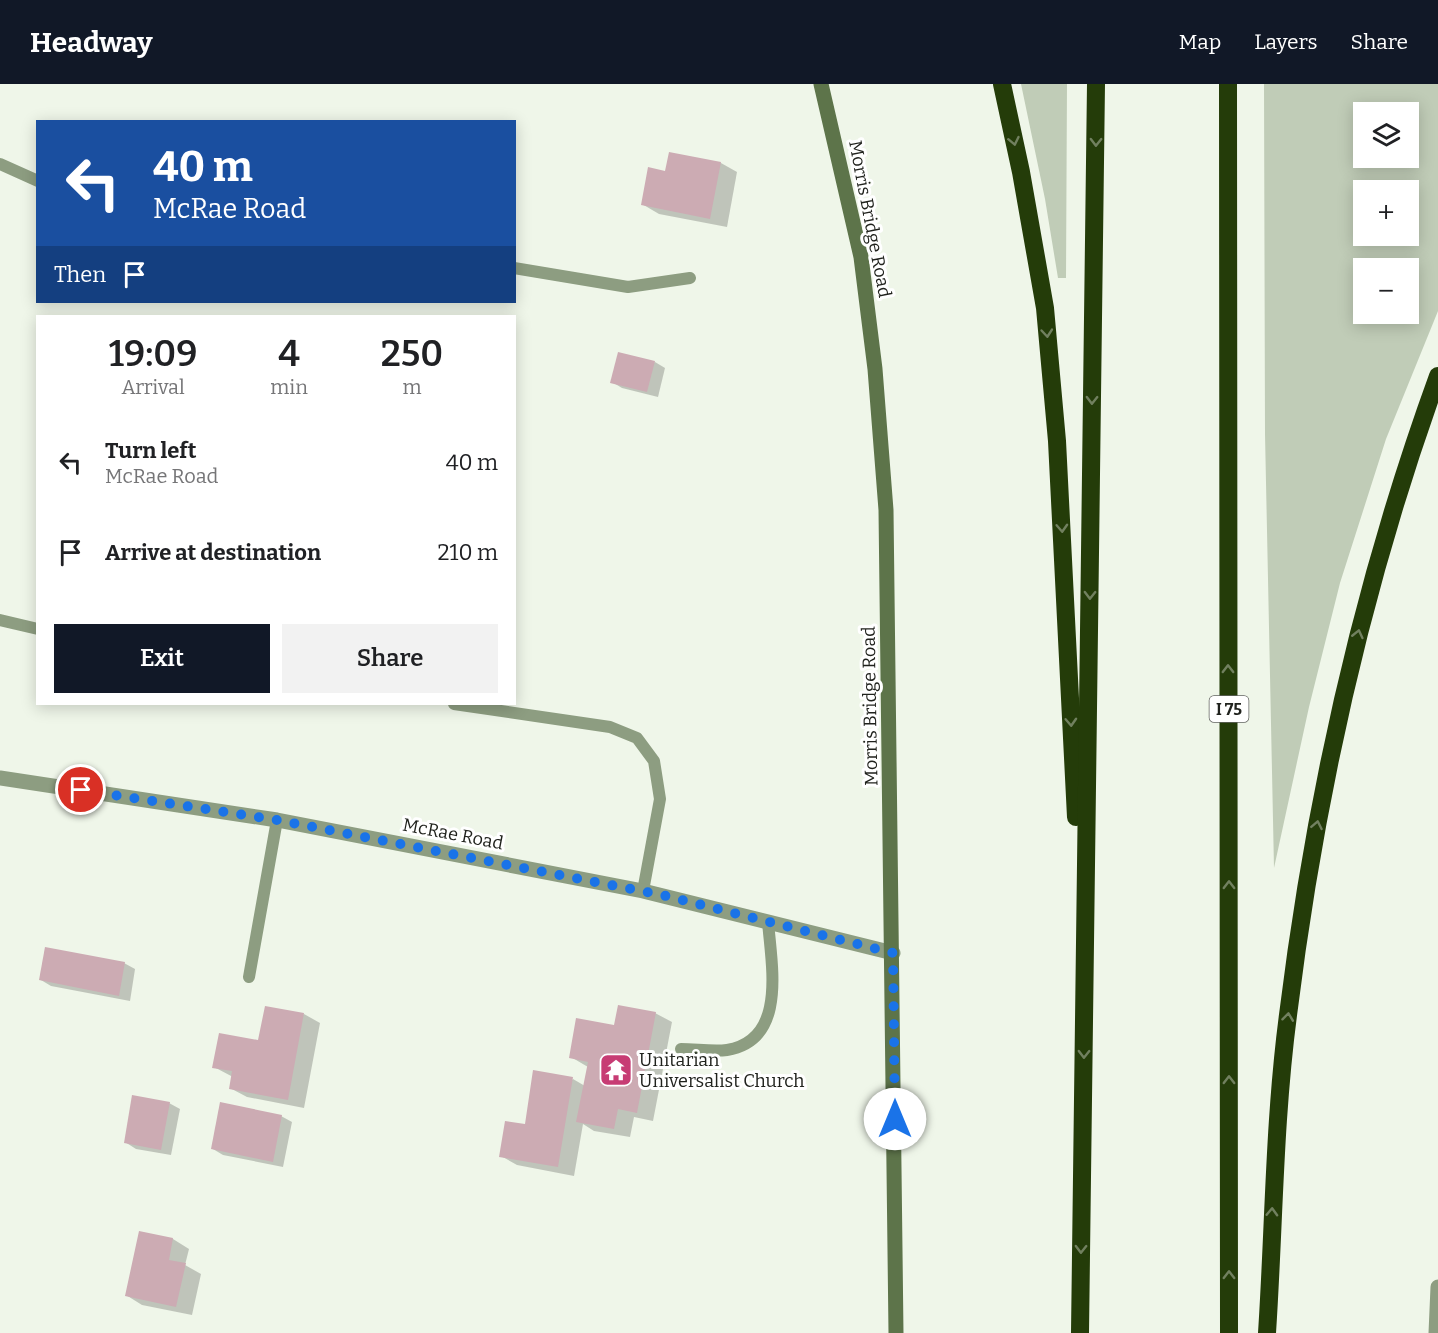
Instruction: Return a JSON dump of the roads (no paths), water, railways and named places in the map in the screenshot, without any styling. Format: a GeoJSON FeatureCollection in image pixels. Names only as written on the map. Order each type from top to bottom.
{"type":"FeatureCollection","features":[{"type":"Feature","properties":{"kind":"highway"},"geometry":{"type":"LineString","coordinates":[[1002,84],[1021,172],[1045,308],[1057,441],[1085,996]]}},
{"type":"Feature","properties":{"kind":"highway"},"geometry":{"type":"LineString","coordinates":[[1080,1333],[1096,84]]}},
{"type":"Feature","properties":{"kind":"highway","name":"I 75"},"geometry":{"type":"LineString","coordinates":[[1228,84],[1229,1333]]}},
{"type":"Feature","properties":{"kind":"highway"},"geometry":{"type":"LineString","coordinates":[[1267,1333],[1275,1155],[1287,1016],[1307,878],[1334,741],[1360,627],[1392,514],[1438,376]]}},
{"type":"Feature","properties":{"kind":"street","name":"Morris Bridge Road"},"geometry":{"type":"LineString","coordinates":[[821,84],[861,257],[886,510],[896,1333]]}},
{"type":"Feature","properties":{"kind":"street","name":"McRae Road"},"geometry":{"type":"LineString","coordinates":[[0,778],[277,820],[643,891],[893,953]]}},
{"type":"Feature","properties":{"kind":"street"},"geometry":{"type":"LineString","coordinates":[[1436,1333],[1438,1287]]}},
{"type":"Feature","properties":{"kind":"lane"},"geometry":{"type":"LineString","coordinates":[[0,164],[36,180]]}},
{"type":"Feature","properties":{"kind":"lane"},"geometry":{"type":"LineString","coordinates":[[516,268],[628,287],[690,279]]}},
{"type":"Feature","properties":{"kind":"lane"},"geometry":{"type":"LineString","coordinates":[[0,620],[36,628]]}},
{"type":"Feature","properties":{"kind":"lane"},"geometry":{"type":"LineString","coordinates":[[461,705],[610,727],[637,738],[654,761],[660,799],[643,891]]}},
{"type":"Feature","properties":{"kind":"lane"},"geometry":{"type":"LineString","coordinates":[[249,977],[277,820]]}},
{"type":"Feature","properties":{"kind":"lane"},"geometry":{"type":"LineString","coordinates":[[681,1049],[727,1050],[751,1042],[768,1021],[772,996],[768,921]]}},
{"type":"Feature","properties":{"kind":"place","name":"Unitarian Universalist Church"},"geometry":{"type":"Point","coordinates":[616,1070]}}]}
